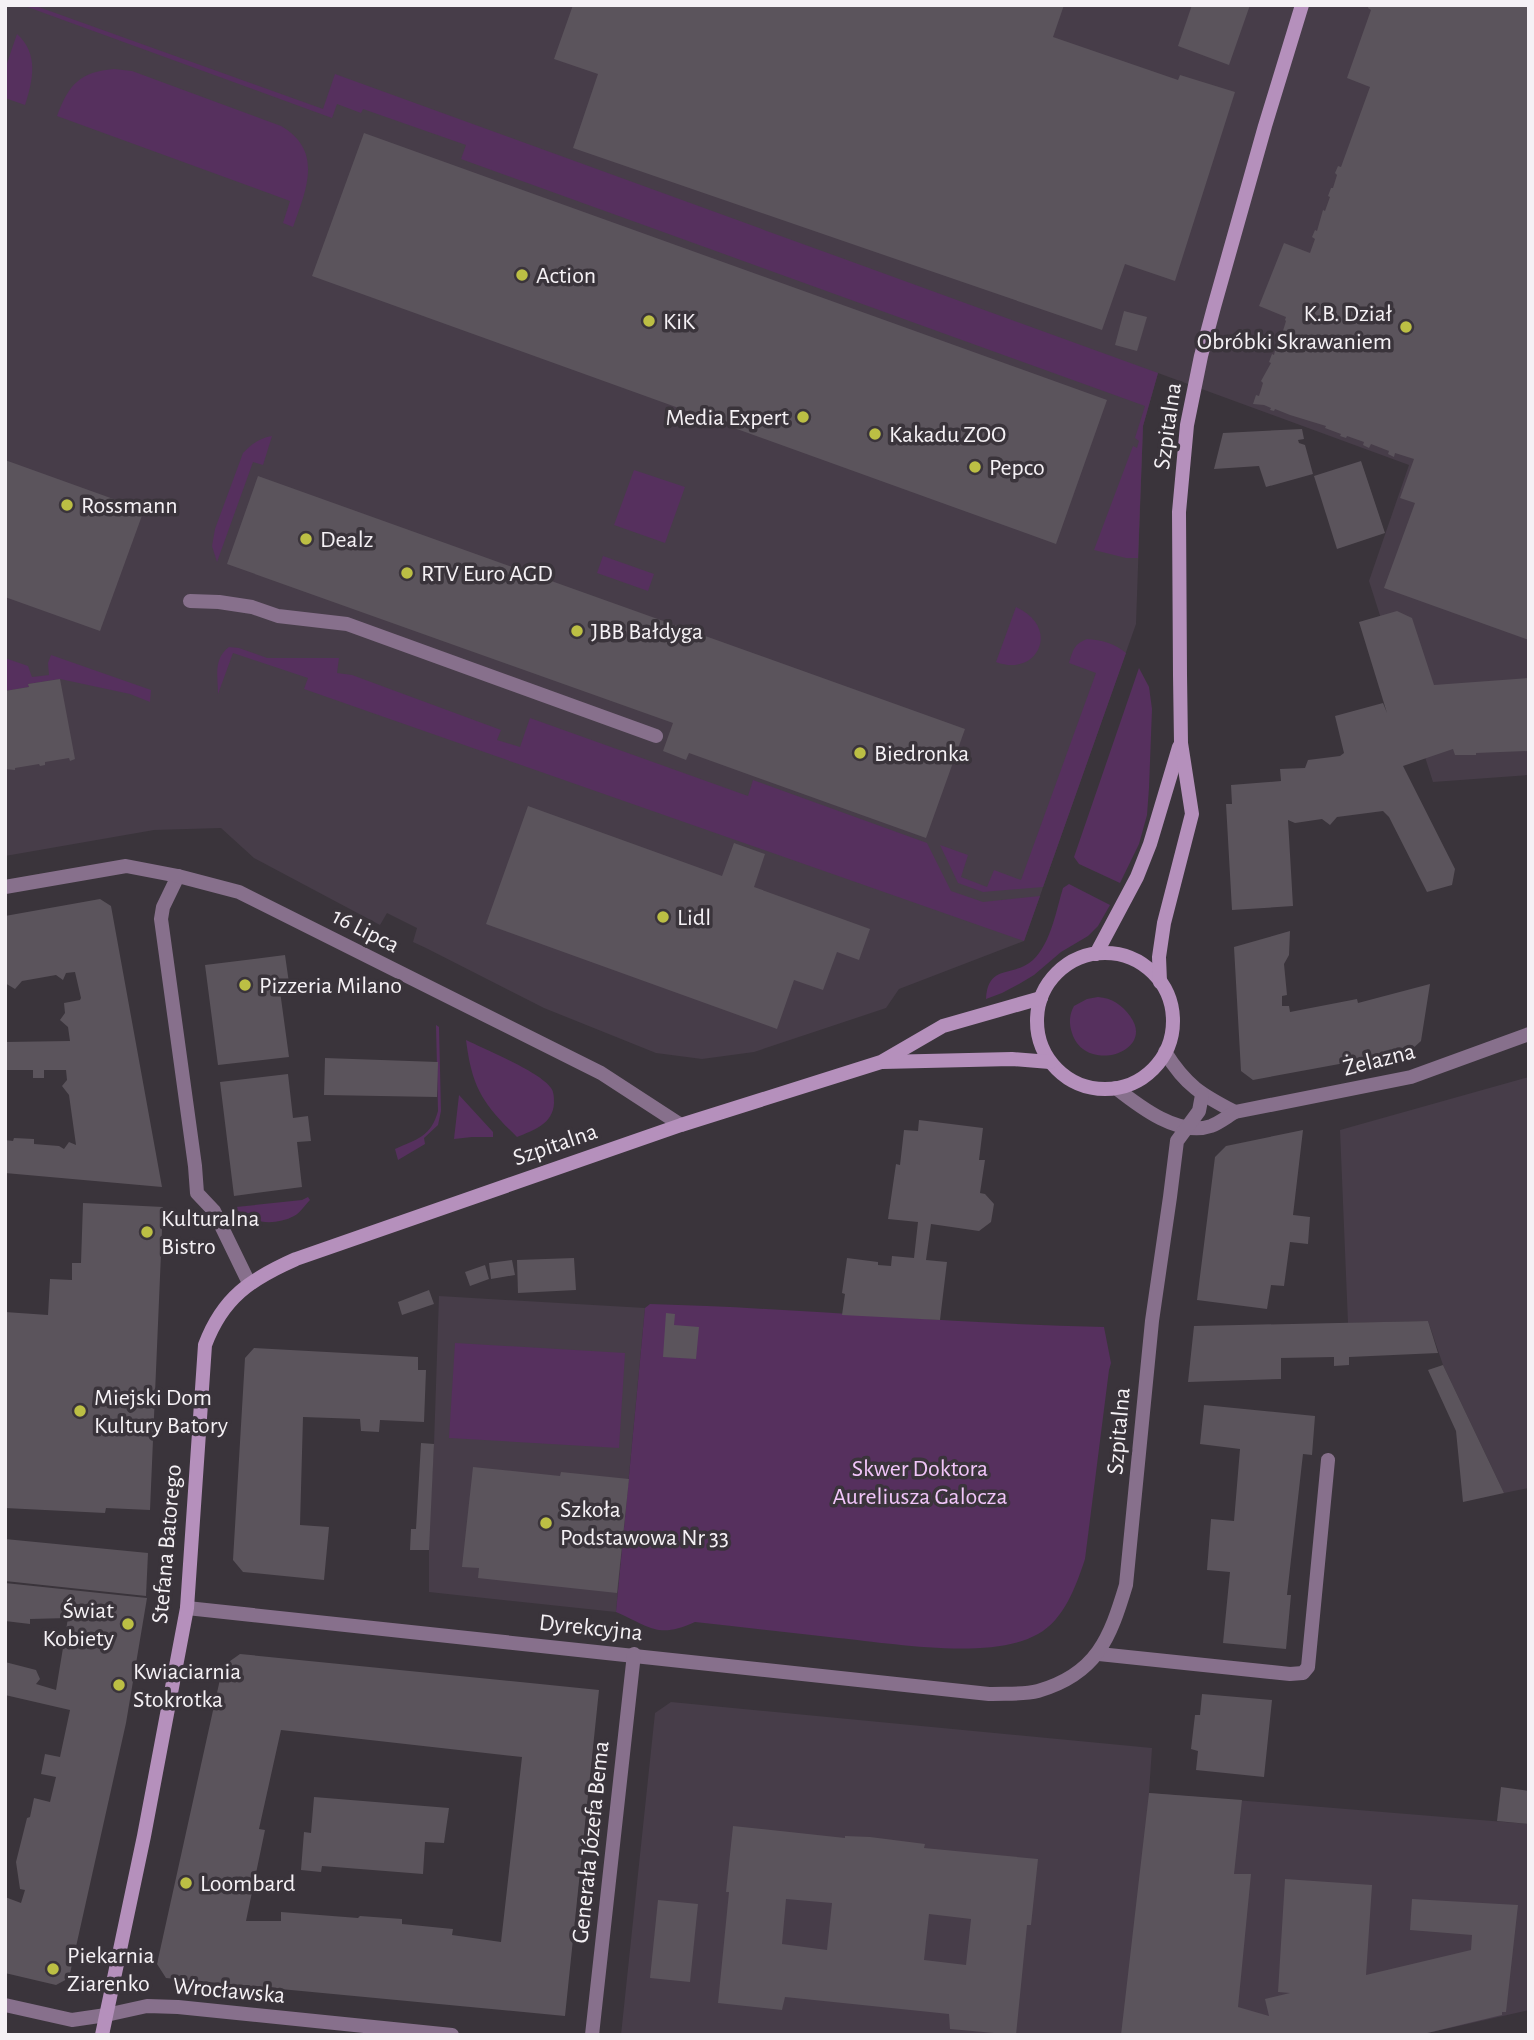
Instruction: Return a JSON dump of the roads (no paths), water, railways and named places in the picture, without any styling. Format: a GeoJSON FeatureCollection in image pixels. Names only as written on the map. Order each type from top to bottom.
{"type":"FeatureCollection","features":[{"type":"Feature","properties":{"kind":"street","name":"Szpitalna"},"geometry":{"type":"LineString","coordinates":[[1160,982],[1159,957],[1164,923],[1192,814],[1181,743],[1179,512],[1187,425],[1214,307],[1302,5]]}},
{"type":"Feature","properties":{"kind":"street"},"geometry":{"type":"LineString","coordinates":[[190,601],[219,602],[252,607],[278,616],[347,624],[656,736]]}},
{"type":"Feature","properties":{"kind":"street","name":"Szpitalna"},"geometry":{"type":"LineString","coordinates":[[1096,954],[1142,866],[1181,743]]}},
{"type":"Feature","properties":{"kind":"street","name":"16 Lipca"},"geometry":{"type":"LineString","coordinates":[[5,887],[127,866],[239,892],[601,1073],[681,1125]]}},
{"type":"Feature","properties":{"kind":"street"},"geometry":{"type":"LineString","coordinates":[[178,876],[163,907],[161,919],[197,1193],[214,1211],[249,1283]]}},
{"type":"Feature","properties":{"kind":"street"},"geometry":{"type":"LineString","coordinates":[[1096,954],[1117,955],[1137,961],[1160,982],[1166,991],[1172,1011],[1172,1032],[1160,1062],[1145,1076],[1136,1082],[1116,1088],[1094,1088],[1065,1077],[1050,1062],[1037,1031],[1037,1014],[1045,988],[1058,972],[1076,960],[1096,954]]}},
{"type":"Feature","properties":{"kind":"street","name":"Szpitalna"},"geometry":{"type":"LineString","coordinates":[[249,1283],[296,1259],[681,1125],[881,1062],[943,1026],[1041,998]]}},
{"type":"Feature","properties":{"kind":"street","name":"Żelazna"},"geometry":{"type":"LineString","coordinates":[[1187,1127],[1210,1126],[1236,1112],[1411,1077],[1529,1034]]}},
{"type":"Feature","properties":{"kind":"street"},"geometry":{"type":"LineString","coordinates":[[1165,1052],[1175,1069],[1202,1095],[1236,1112]]}},
{"type":"Feature","properties":{"kind":"street","name":"Szpitalna"},"geometry":{"type":"LineString","coordinates":[[881,1062],[985,1059],[1050,1062]]}},
{"type":"Feature","properties":{"kind":"street"},"geometry":{"type":"LineString","coordinates":[[1116,1088],[1150,1113],[1187,1127]]}},
{"type":"Feature","properties":{"kind":"street","name":"Szpitalna"},"geometry":{"type":"LineString","coordinates":[[989,1694],[1036,1692],[1073,1677],[1099,1654],[1115,1624],[1126,1585],[1152,1321],[1177,1141],[1199,1111],[1202,1095]]}},
{"type":"Feature","properties":{"kind":"street","name":"Stefana Batorego"},"geometry":{"type":"LineString","coordinates":[[102,2035],[144,1836],[187,1608],[205,1345],[222,1311],[249,1283]]}},
{"type":"Feature","properties":{"kind":"street"},"geometry":{"type":"LineString","coordinates":[[1099,1654],[1290,1674],[1303,1673],[1308,1667],[1328,1460]]}},
{"type":"Feature","properties":{"kind":"street","name":"Dyrekcyjna"},"geometry":{"type":"LineString","coordinates":[[187,1608],[989,1694]]}},
{"type":"Feature","properties":{"kind":"street","name":"Generała Józefa Bema"},"geometry":{"type":"LineString","coordinates":[[592,2035],[634,1654]]}},
{"type":"Feature","properties":{"kind":"street","name":"Wrocławska"},"geometry":{"type":"LineString","coordinates":[[5,2005],[72,2020],[148,2006],[178,2007],[452,2035]]}},
{"type":"Feature","properties":{"kind":"place","name":"Action"},"geometry":{"type":"Point","coordinates":[522,275]}},
{"type":"Feature","properties":{"kind":"place","name":"KiK"},"geometry":{"type":"Point","coordinates":[649,321]}},
{"type":"Feature","properties":{"kind":"place","name":"K.B. Dział Obróbki Skrawaniem"},"geometry":{"type":"Point","coordinates":[1406,327]}},
{"type":"Feature","properties":{"kind":"place","name":"Media Expert"},"geometry":{"type":"Point","coordinates":[803,417]}},
{"type":"Feature","properties":{"kind":"place","name":"Kakadu ZOO"},"geometry":{"type":"Point","coordinates":[875,434]}},
{"type":"Feature","properties":{"kind":"place","name":"Pepco"},"geometry":{"type":"Point","coordinates":[975,467]}},
{"type":"Feature","properties":{"kind":"place","name":"Rossmann"},"geometry":{"type":"Point","coordinates":[67,505]}},
{"type":"Feature","properties":{"kind":"place","name":"Dealz"},"geometry":{"type":"Point","coordinates":[306,539]}},
{"type":"Feature","properties":{"kind":"place","name":"RTV Euro AGD"},"geometry":{"type":"Point","coordinates":[407,573]}},
{"type":"Feature","properties":{"kind":"place","name":"JBB Bałdyga"},"geometry":{"type":"Point","coordinates":[577,631]}},
{"type":"Feature","properties":{"kind":"place","name":"Biedronka"},"geometry":{"type":"Point","coordinates":[860,753]}},
{"type":"Feature","properties":{"kind":"place","name":"Lidl"},"geometry":{"type":"Point","coordinates":[663,917]}},
{"type":"Feature","properties":{"kind":"place","name":"Pizzeria Milano"},"geometry":{"type":"Point","coordinates":[245,985]}},
{"type":"Feature","properties":{"kind":"place","name":"Kulturalna Bistro"},"geometry":{"type":"Point","coordinates":[147,1232]}},
{"type":"Feature","properties":{"kind":"place","name":"Miejski Dom Kultury Batory"},"geometry":{"type":"Point","coordinates":[80,1411]}},
{"type":"Feature","properties":{"kind":"place","name":"Szkoła Podstawowa Nr 33"},"geometry":{"type":"Point","coordinates":[546,1523]}},
{"type":"Feature","properties":{"kind":"place","name":"Świat Kobiety"},"geometry":{"type":"Point","coordinates":[128,1624]}},
{"type":"Feature","properties":{"kind":"place","name":"Kwiaciarnia Stokrotka"},"geometry":{"type":"Point","coordinates":[119,1685]}},
{"type":"Feature","properties":{"kind":"place","name":"Loombard"},"geometry":{"type":"Point","coordinates":[186,1883]}},
{"type":"Feature","properties":{"kind":"place","name":"Piekarnia Ziarenko"},"geometry":{"type":"Point","coordinates":[53,1969]}},
{"type":"Feature","properties":{"kind":"park label","name":"Skwer Doktora Aureliusza Galocza"},"geometry":{"type":"Point","coordinates":[920,1482]}}]}
